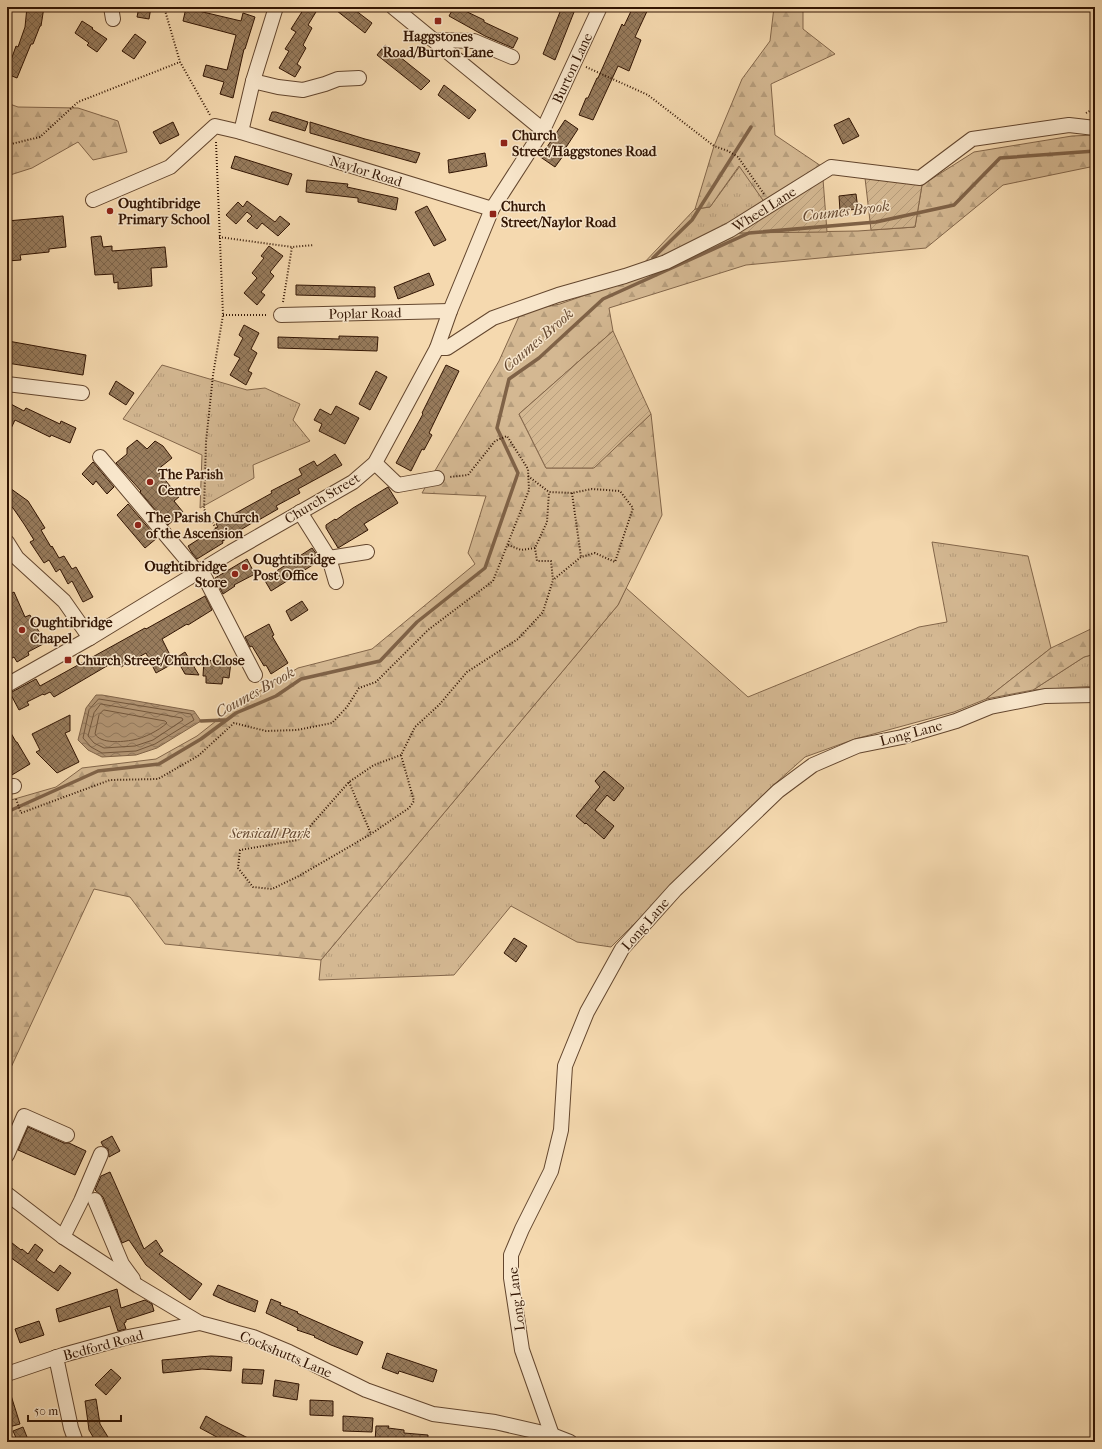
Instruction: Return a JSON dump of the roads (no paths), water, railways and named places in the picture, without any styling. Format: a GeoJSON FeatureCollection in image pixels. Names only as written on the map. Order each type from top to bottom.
{"type":"FeatureCollection","features":[{"type":"Feature","properties":{"kind":"street"},"geometry":{"type":"LineString","coordinates":[[393,7],[543,130]]}},
{"type":"Feature","properties":{"kind":"street","name":"Burton Lane"},"geometry":{"type":"LineString","coordinates":[[543,130],[600,7]]}},
{"type":"Feature","properties":{"kind":"street"},"geometry":{"type":"LineString","coordinates":[[241,132],[273,8]]}},
{"type":"Feature","properties":{"kind":"street"},"geometry":{"type":"LineString","coordinates":[[434,40],[474,41],[512,57]]}},
{"type":"Feature","properties":{"kind":"street"},"geometry":{"type":"LineString","coordinates":[[253,81],[303,90],[325,84],[338,78],[359,78]]}},
{"type":"Feature","properties":{"kind":"street","name":"Wheel Lane"},"geometry":{"type":"LineString","coordinates":[[437,348],[447,348],[493,318],[558,295],[625,276],[666,262],[730,230],[831,167],[920,178],[972,139],[1069,125],[1095,128]]}},
{"type":"Feature","properties":{"kind":"street","name":"Naylor Road"},"geometry":{"type":"LineString","coordinates":[[93,200],[170,167],[215,126],[241,132],[492,209]]}},
{"type":"Feature","properties":{"kind":"street","name":"Church Street"},"geometry":{"type":"LineString","coordinates":[[7,685],[90,638],[231,552],[353,482],[375,463],[437,348],[450,311],[492,209],[543,130]]}},
{"type":"Feature","properties":{"kind":"street","name":"Poplar Road"},"geometry":{"type":"LineString","coordinates":[[280,315],[450,311]]}},
{"type":"Feature","properties":{"kind":"street"},"geometry":{"type":"LineString","coordinates":[[7,384],[82,393]]}},
{"type":"Feature","properties":{"kind":"street"},"geometry":{"type":"LineString","coordinates":[[100,457],[199,571],[255,675]]}},
{"type":"Feature","properties":{"kind":"street"},"geometry":{"type":"LineString","coordinates":[[375,463],[398,485],[437,478]]}},
{"type":"Feature","properties":{"kind":"street"},"geometry":{"type":"LineString","coordinates":[[300,512],[329,558],[336,582]]}},
{"type":"Feature","properties":{"kind":"street"},"geometry":{"type":"LineString","coordinates":[[7,542],[17,558],[64,601],[90,638]]}},
{"type":"Feature","properties":{"kind":"street"},"geometry":{"type":"LineString","coordinates":[[329,558],[367,552]]}},
{"type":"Feature","properties":{"kind":"street","name":"Long Lane"},"geometry":{"type":"LineString","coordinates":[[552,1435],[522,1350],[511,1278],[511,1255],[522,1229],[551,1171],[561,1130],[565,1066],[587,1012],[622,949],[675,890],[778,791],[813,765],[857,746],[902,737],[956,721],[990,707],[1045,696],[1095,695]]}},
{"type":"Feature","properties":{"kind":"street"},"geometry":{"type":"LineString","coordinates":[[7,1155],[24,1116],[67,1135]]}},
{"type":"Feature","properties":{"kind":"street"},"geometry":{"type":"LineString","coordinates":[[63,1237],[81,1201],[101,1154]]}},
{"type":"Feature","properties":{"kind":"street","name":"Cockshutts Lane"},"geometry":{"type":"LineString","coordinates":[[7,1194],[63,1237],[138,1286],[200,1323],[253,1337],[290,1352],[366,1390],[433,1414],[495,1422],[552,1435],[570,1442]]}},
{"type":"Feature","properties":{"kind":"street"},"geometry":{"type":"LineString","coordinates":[[95,1200],[122,1264],[138,1286]]}},
{"type":"Feature","properties":{"kind":"street","name":"Bedford Road"},"geometry":{"type":"LineString","coordinates":[[7,1374],[56,1357],[128,1337],[200,1323]]}},
{"type":"Feature","properties":{"kind":"street"},"geometry":{"type":"LineString","coordinates":[[56,1357],[71,1428],[76,1442]]}},
{"type":"Feature","properties":{"kind":"water"},"geometry":{"type":"Polygon","coordinates":[[[96,695],[194,711],[201,721],[157,748],[136,755],[102,757],[88,750],[78,740],[86,708],[96,695]]]}},
{"type":"Feature","properties":{"kind":"waterway"},"geometry":{"type":"LineString","coordinates":[[653,258],[692,220],[751,127]]}},
{"type":"Feature","properties":{"kind":"waterway","name":"Coumes Brook"},"geometry":{"type":"LineString","coordinates":[[7,812],[98,771],[159,764],[201,739],[236,713],[276,696],[301,679],[380,661],[417,622],[485,568],[518,473],[497,428],[509,379],[539,358],[603,299],[749,233],[876,222],[954,205],[1000,158],[1095,151]]}},
{"type":"Feature","properties":{"kind":"waterway"},"geometry":{"type":"LineString","coordinates":[[201,721],[225,720]]}},
{"type":"Feature","properties":{"kind":"place","name":"Haggstones Road/Burton Lane"},"geometry":{"type":"Point","coordinates":[438,21]}},
{"type":"Feature","properties":{"kind":"place","name":"Church Street/Haggstones Road"},"geometry":{"type":"Point","coordinates":[504,143]}},
{"type":"Feature","properties":{"kind":"place","name":"Oughtibridge Primary School"},"geometry":{"type":"Point","coordinates":[110,211]}},
{"type":"Feature","properties":{"kind":"place","name":"Church Street/Naylor Road"},"geometry":{"type":"Point","coordinates":[493,214]}},
{"type":"Feature","properties":{"kind":"place","name":"The Parish Centre"},"geometry":{"type":"Point","coordinates":[150,482]}},
{"type":"Feature","properties":{"kind":"place","name":"The Parish Church of the Ascension"},"geometry":{"type":"Point","coordinates":[138,525]}},
{"type":"Feature","properties":{"kind":"place","name":"Oughtibridge Post Office"},"geometry":{"type":"Point","coordinates":[245,567]}},
{"type":"Feature","properties":{"kind":"place","name":"Oughtibridge Store"},"geometry":{"type":"Point","coordinates":[235,574]}},
{"type":"Feature","properties":{"kind":"place","name":"Oughtibridge Chapel"},"geometry":{"type":"Point","coordinates":[22,630]}},
{"type":"Feature","properties":{"kind":"place","name":"Church Street/Church Close"},"geometry":{"type":"Point","coordinates":[68,660]}},
{"type":"Feature","properties":{"kind":"park label","name":"Sensicall Park"},"geometry":{"type":"Point","coordinates":[270,833]}}]}
